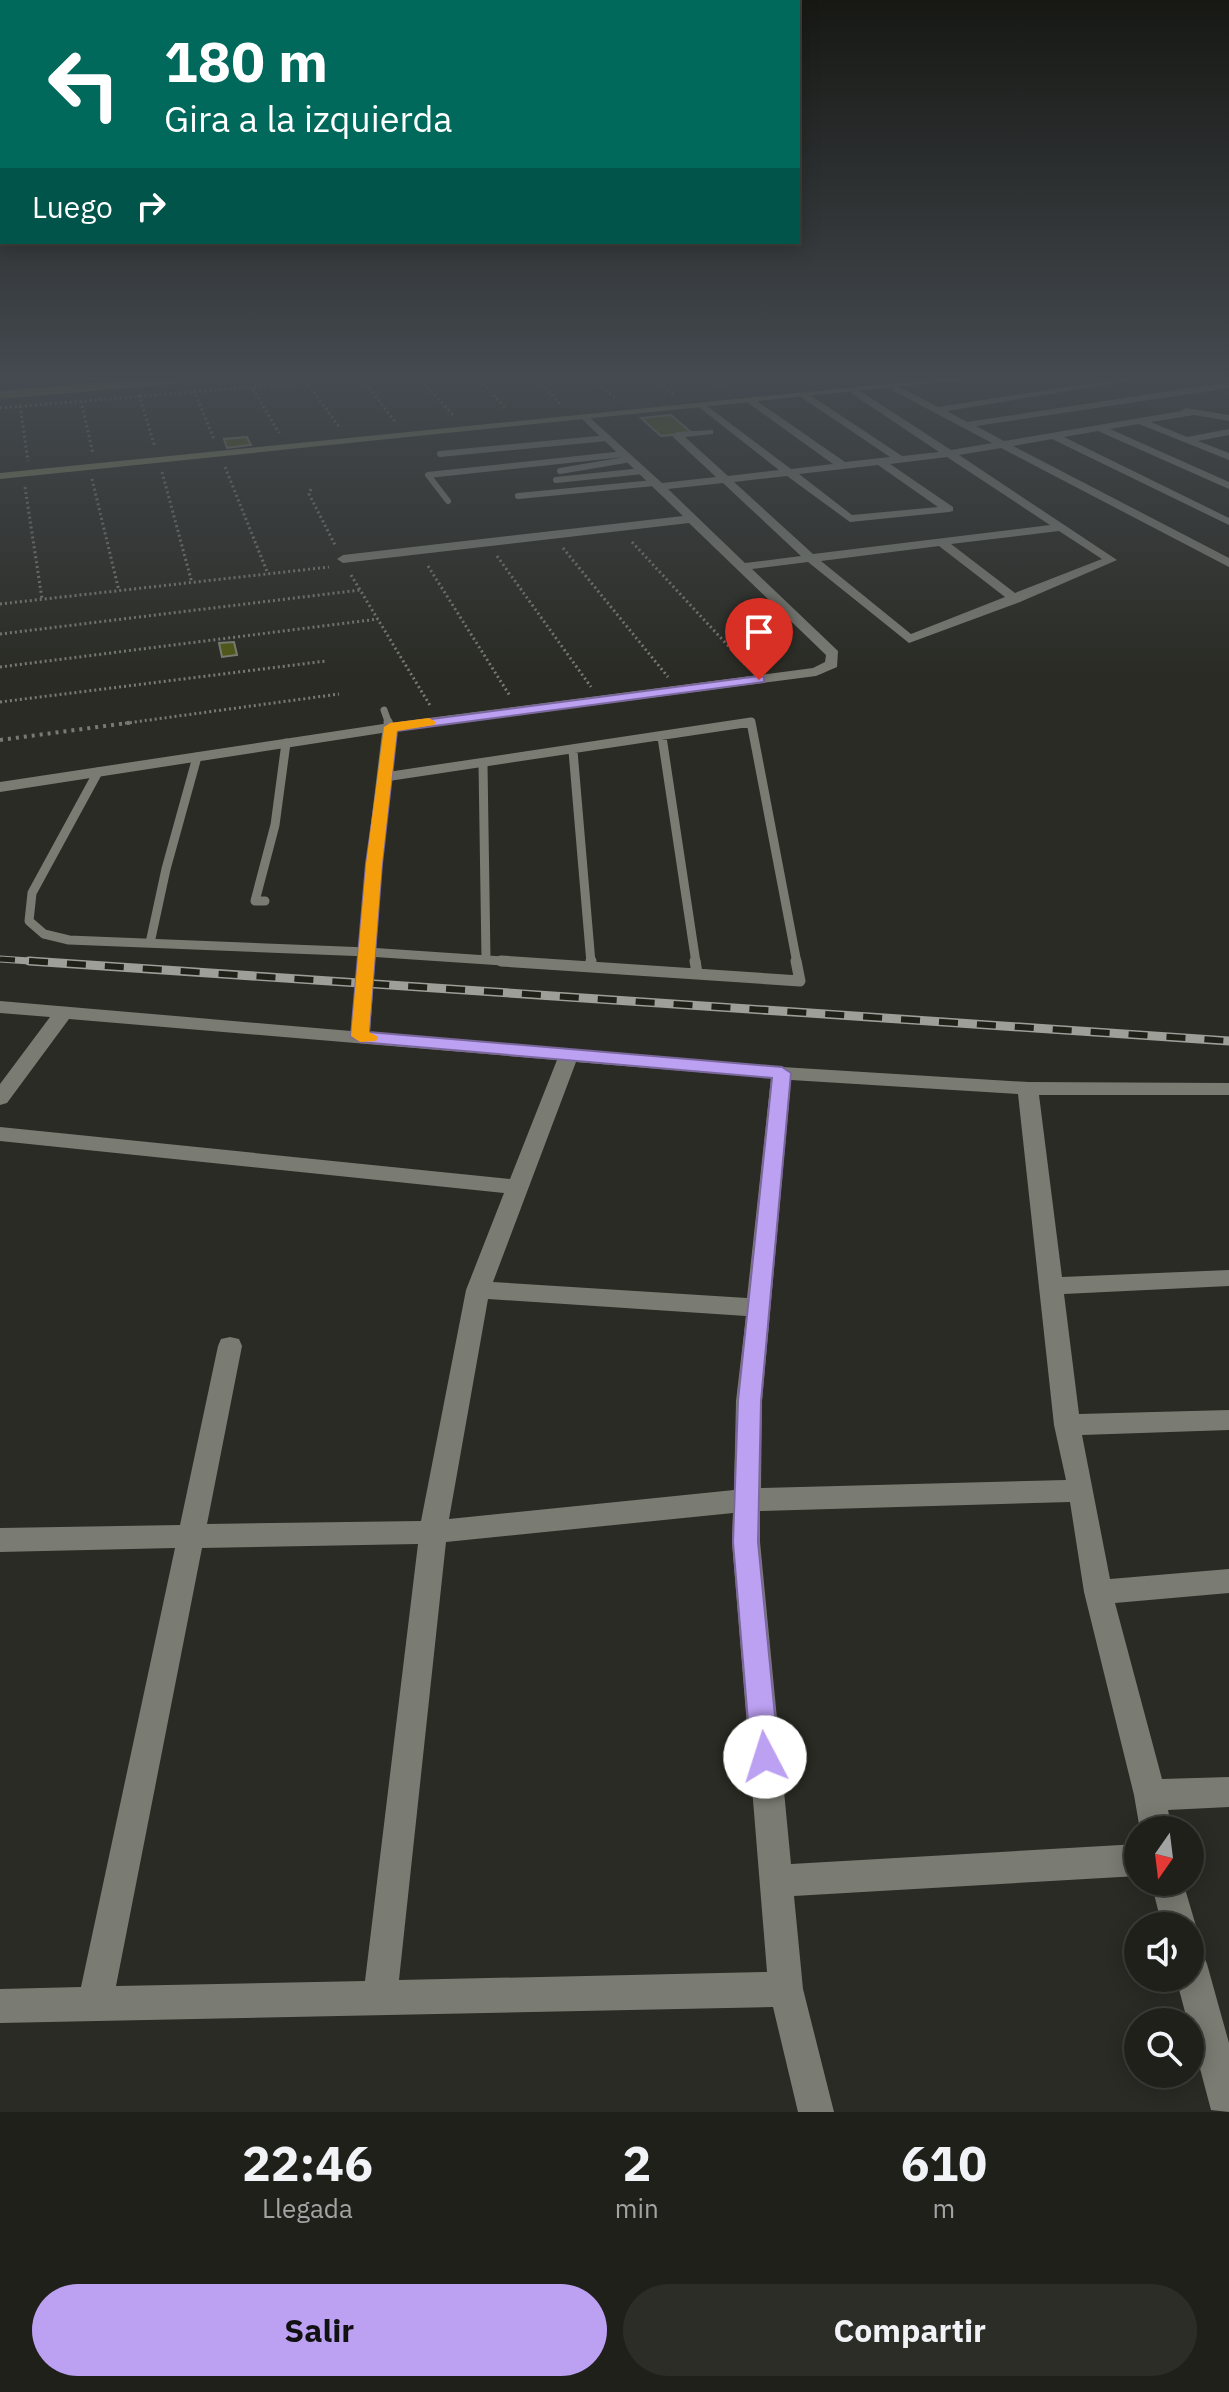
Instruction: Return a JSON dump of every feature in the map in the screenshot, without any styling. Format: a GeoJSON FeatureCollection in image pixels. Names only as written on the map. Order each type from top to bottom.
{"type":"FeatureCollection","features":[{"type":"Feature","properties":{"kind":"street"},"geometry":{"type":"LineString","coordinates":[[0,787],[390,727],[816,672],[832,664],[833,654],[650,479]]}},
{"type":"Feature","properties":{"kind":"street"},"geometry":{"type":"LineString","coordinates":[[726,479],[810,558],[909,639],[1111,560],[985,479]]}},
{"type":"Feature","properties":{"kind":"street"},"geometry":{"type":"LineString","coordinates":[[656,485],[730,479]]}},
{"type":"Feature","properties":{"kind":"street"},"geometry":{"type":"LineString","coordinates":[[795,479],[854,520],[949,509],[905,479]]}},
{"type":"Feature","properties":{"kind":"street"},"geometry":{"type":"LineString","coordinates":[[1067,479],[1229,563]]}},
{"type":"Feature","properties":{"kind":"street"},"geometry":{"type":"LineString","coordinates":[[1140,479],[1229,522]]}},
{"type":"Feature","properties":{"kind":"street"},"geometry":{"type":"LineString","coordinates":[[1203,509],[1229,505]]}},
{"type":"Feature","properties":{"kind":"street"},"geometry":{"type":"LineString","coordinates":[[344,562],[418,550],[690,519]]}},
{"type":"Feature","properties":{"kind":"street"},"geometry":{"type":"LineString","coordinates":[[741,567],[1061,527]]}},
{"type":"Feature","properties":{"kind":"street"},"geometry":{"type":"LineString","coordinates":[[941,542],[1015,599]]}},
{"type":"Feature","properties":{"kind":"street"},"geometry":{"type":"LineString","coordinates":[[360,1036],[374,864],[390,727]]}},
{"type":"Feature","properties":{"kind":"street"},"geometry":{"type":"LineString","coordinates":[[0,1007],[782,1073],[1028,1088],[1229,1089]]}},
{"type":"Feature","properties":{"kind":"street"},"geometry":{"type":"LineString","coordinates":[[0,1098],[65,1011]]}},
{"type":"Feature","properties":{"kind":"street"},"geometry":{"type":"LineString","coordinates":[[380,1998],[433,1532],[478,1290],[569,1055]]}},
{"type":"Feature","properties":{"kind":"street"},"geometry":{"type":"LineString","coordinates":[[782,1073],[749,1401],[746,1542],[786,1989],[816,2112]]}},
{"type":"Feature","properties":{"kind":"street"},"geometry":{"type":"LineString","coordinates":[[1028,1088],[1067,1425],[1082,1491],[1098,1592],[1154,1816]]}},
{"type":"Feature","properties":{"kind":"street"},"geometry":{"type":"LineString","coordinates":[[0,1134],[518,1187]]}},
{"type":"Feature","properties":{"kind":"street"},"geometry":{"type":"LineString","coordinates":[[1051,1286],[1229,1278]]}},
{"type":"Feature","properties":{"kind":"street"},"geometry":{"type":"LineString","coordinates":[[478,1290],[758,1308]]}},
{"type":"Feature","properties":{"kind":"street"},"geometry":{"type":"LineString","coordinates":[[95,2003],[230,1346]]}},
{"type":"Feature","properties":{"kind":"street"},"geometry":{"type":"LineString","coordinates":[[1067,1425],[1229,1420]]}},
{"type":"Feature","properties":{"kind":"street"},"geometry":{"type":"LineString","coordinates":[[0,1540],[433,1532],[748,1500],[1082,1491]]}},
{"type":"Feature","properties":{"kind":"street"},"geometry":{"type":"LineString","coordinates":[[1098,1592],[1229,1581]]}},
{"type":"Feature","properties":{"kind":"street"},"geometry":{"type":"LineString","coordinates":[[1150,1795],[1229,1792]]}},
{"type":"Feature","properties":{"kind":"street"},"geometry":{"type":"LineString","coordinates":[[776,1881],[1124,1861]]}},
{"type":"Feature","properties":{"kind":"street"},"geometry":{"type":"LineString","coordinates":[[0,2006],[786,1989]]}},
{"type":"Feature","properties":{"kind":"street"},"geometry":{"type":"LineString","coordinates":[[1202,1992],[1220,2034],[1229,2110]]}},
{"type":"Feature","properties":{"kind":"lane"},"geometry":{"type":"LineString","coordinates":[[431,479],[448,501]]}},
{"type":"Feature","properties":{"kind":"lane"},"geometry":{"type":"LineString","coordinates":[[556,480],[570,479]]}},
{"type":"Feature","properties":{"kind":"lane"},"geometry":{"type":"LineString","coordinates":[[518,496],[656,485]]}},
{"type":"Feature","properties":{"kind":"lane"},"geometry":{"type":"LineString","coordinates":[[384,710],[390,727]]}},
{"type":"Feature","properties":{"kind":"lane"},"geometry":{"type":"LineString","coordinates":[[98,772],[32,893],[29,921],[44,934],[69,940],[368,952],[800,981],[751,722],[385,777]]}},
{"type":"Feature","properties":{"kind":"lane"},"geometry":{"type":"LineString","coordinates":[[662,737],[697,973]]}},
{"type":"Feature","properties":{"kind":"lane"},"geometry":{"type":"LineString","coordinates":[[265,901],[255,901],[275,825],[286,743]]}},
{"type":"Feature","properties":{"kind":"lane"},"geometry":{"type":"LineString","coordinates":[[573,751],[591,966]]}},
{"type":"Feature","properties":{"kind":"lane"},"geometry":{"type":"LineString","coordinates":[[150,943],[166,869],[197,757]]}},
{"type":"Feature","properties":{"kind":"lane"},"geometry":{"type":"LineString","coordinates":[[483,764],[486,959]]}},
{"type":"Feature","properties":{"kind":"path"},"geometry":{"type":"LineString","coordinates":[[28,479],[42,599]]}},
{"type":"Feature","properties":{"kind":"path"},"geometry":{"type":"LineString","coordinates":[[95,479],[119,591]]}},
{"type":"Feature","properties":{"kind":"path"},"geometry":{"type":"LineString","coordinates":[[164,479],[192,583]]}},
{"type":"Feature","properties":{"kind":"path"},"geometry":{"type":"LineString","coordinates":[[230,479],[268,574]]}},
{"type":"Feature","properties":{"kind":"path"},"geometry":{"type":"LineString","coordinates":[[311,489],[309,494],[344,562],[439,721]]}},
{"type":"Feature","properties":{"kind":"path"},"geometry":{"type":"LineString","coordinates":[[618,526],[759,680]]}},
{"type":"Feature","properties":{"kind":"path"},"geometry":{"type":"LineString","coordinates":[[551,534],[679,690]]}},
{"type":"Feature","properties":{"kind":"path"},"geometry":{"type":"LineString","coordinates":[[487,542],[600,700]]}},
{"type":"Feature","properties":{"kind":"path"},"geometry":{"type":"LineString","coordinates":[[418,550],[519,711]]}},
{"type":"Feature","properties":{"kind":"path"},"geometry":{"type":"LineString","coordinates":[[0,604],[268,574],[344,562]]}},
{"type":"Feature","properties":{"kind":"path"},"geometry":{"type":"LineString","coordinates":[[0,634],[360,590]]}},
{"type":"Feature","properties":{"kind":"path"},"geometry":{"type":"LineString","coordinates":[[0,667],[378,619]]}},
{"type":"Feature","properties":{"kind":"path"},"geometry":{"type":"LineString","coordinates":[[0,702],[326,661]]}},
{"type":"Feature","properties":{"kind":"path"},"geometry":{"type":"LineString","coordinates":[[0,740],[339,694]]}},
{"type":"Feature","properties":{"kind":"building"},"geometry":{"type":"Polygon","coordinates":[[[234,642],[237,655],[222,657],[219,643],[234,642]]]}},
{"type":"Feature","properties":{"kind":"railway"},"geometry":{"type":"LineString","coordinates":[[0,959],[59,963]]}},
{"type":"Feature","properties":{"kind":"railway"},"geometry":{"type":"LineString","coordinates":[[29,961],[59,963]]}},
{"type":"Feature","properties":{"kind":"railway"},"geometry":{"type":"LineString","coordinates":[[59,963],[1229,1041]]}},
{"type":"Feature","properties":{"kind":"slow traffic"},"geometry":{"type":"LineString","coordinates":[[369,1037],[360,1036],[374,864],[390,727],[429,722]]}},
{"type":"Feature","properties":{"kind":"route"},"geometry":{"type":"LineString","coordinates":[[759,680],[390,727],[374,864],[360,1036],[782,1073],[749,1401],[746,1542],[765,1757]]}}]}
